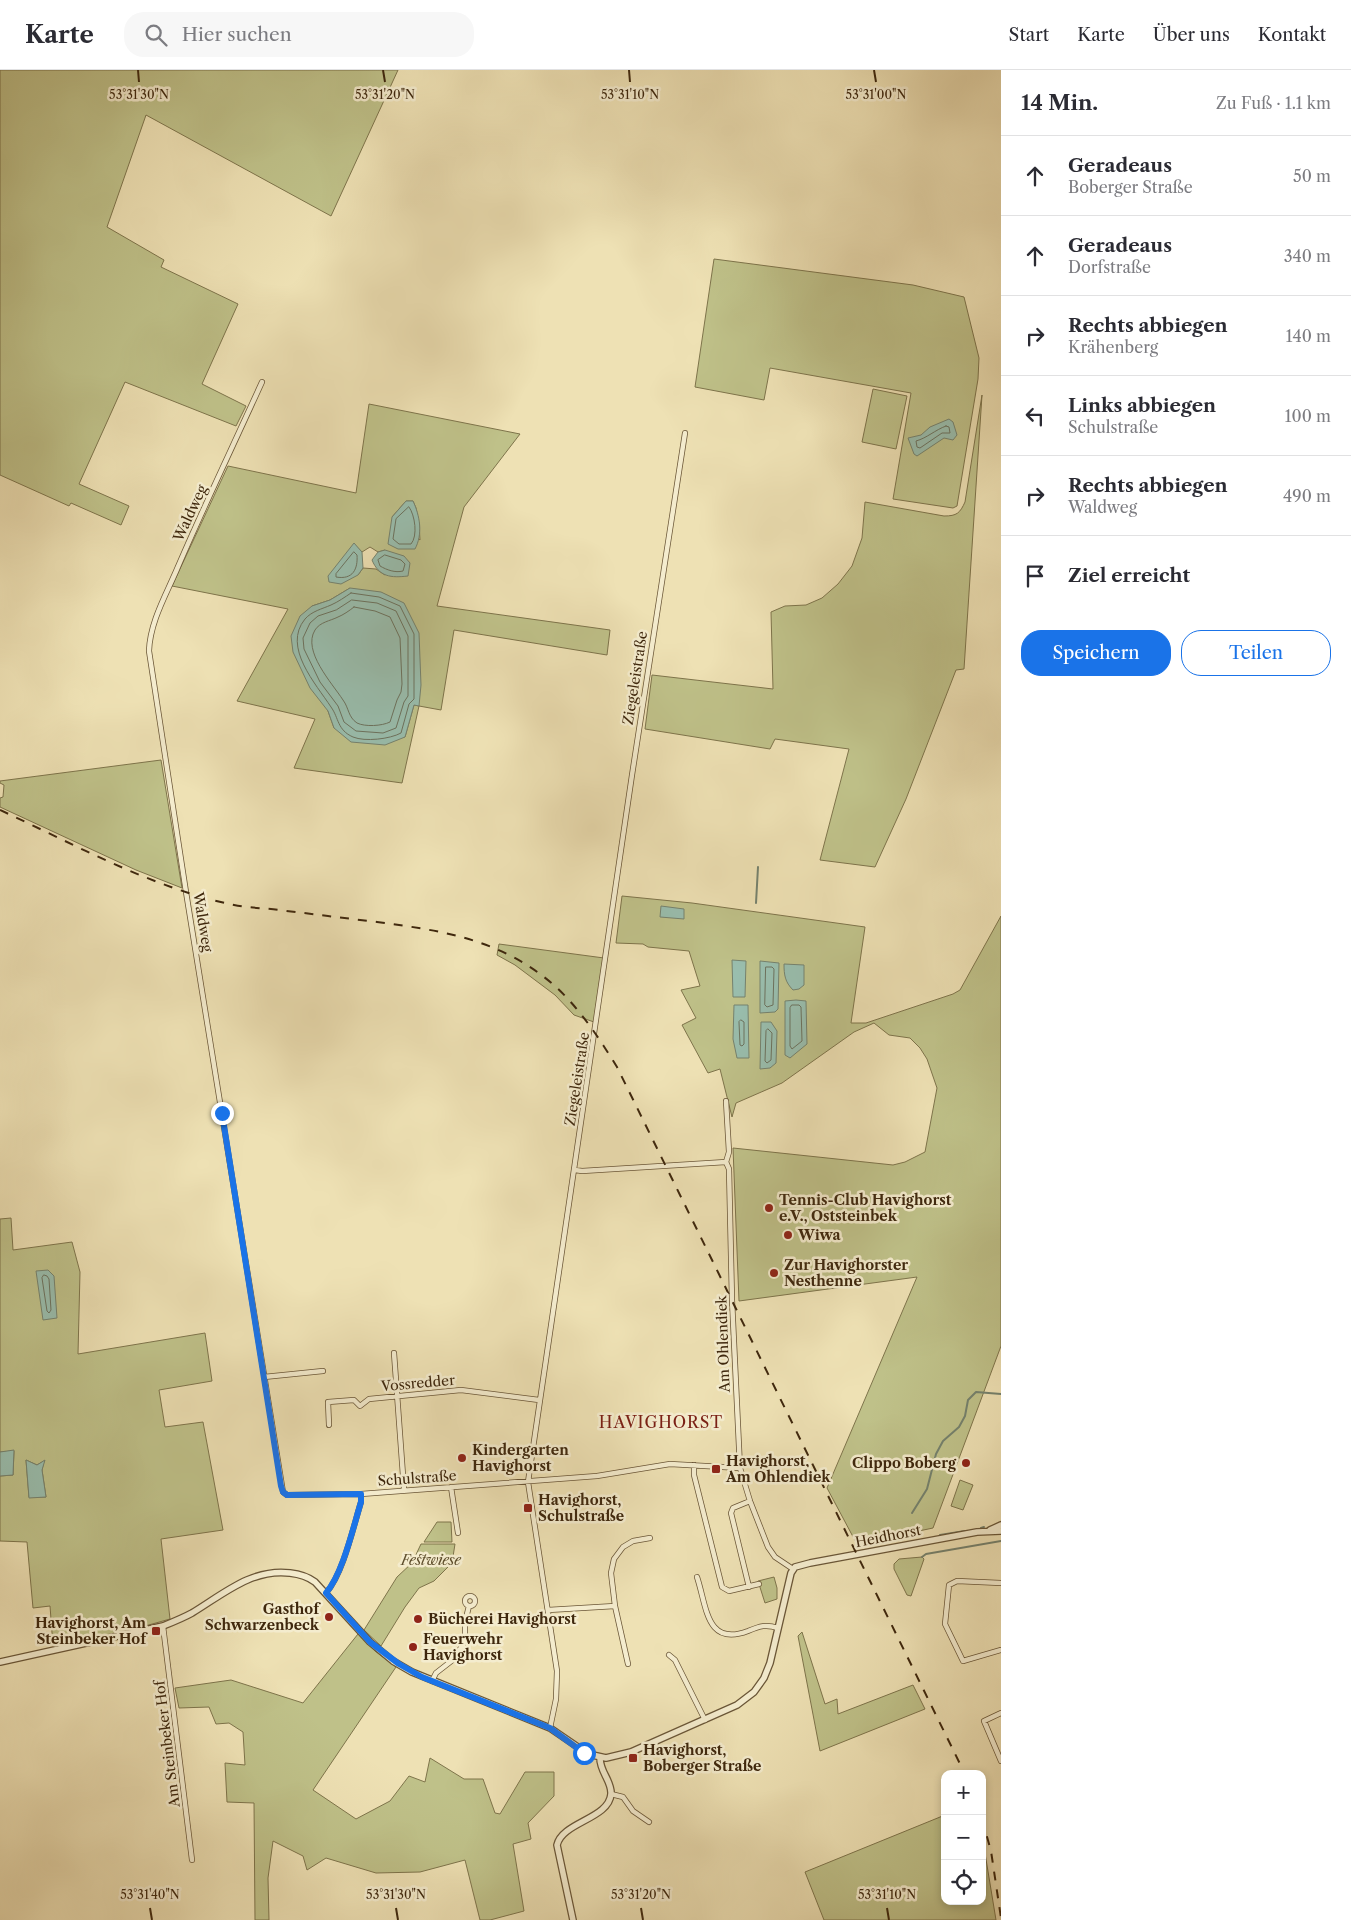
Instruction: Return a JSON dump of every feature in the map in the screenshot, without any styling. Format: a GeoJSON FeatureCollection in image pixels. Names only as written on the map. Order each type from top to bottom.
{"type":"FeatureCollection","features":[{"type":"Feature","properties":{"kind":"street","name":"Waldweg"},"geometry":{"type":"LineString","coordinates":[[262,382],[153,625],[150,637],[150,650],[281,1486]]}},
{"type":"Feature","properties":{"kind":"street","name":"Ziegeleistraße"},"geometry":{"type":"LineString","coordinates":[[550,1728],[556,1699],[557,1671],[528,1482],[685,433]]}},
{"type":"Feature","properties":{"kind":"street","name":"Am Ohlendiek"},"geometry":{"type":"LineString","coordinates":[[726,1101],[729,1152],[726,1162],[730,1169],[732,1300],[740,1468],[750,1501],[770,1550],[778,1559],[793,1569]]}},
{"type":"Feature","properties":{"kind":"street"},"geometry":{"type":"LineString","coordinates":[[575,1170],[582,1172],[726,1162]]}},
{"type":"Feature","properties":{"kind":"street"},"geometry":{"type":"LineString","coordinates":[[394,1352],[404,1489]]}},
{"type":"Feature","properties":{"kind":"street"},"geometry":{"type":"LineString","coordinates":[[264,1377],[323,1371]]}},
{"type":"Feature","properties":{"kind":"street","name":"Vossredder"},"geometry":{"type":"LineString","coordinates":[[329,1426],[328,1402],[354,1400],[360,1406],[369,1399],[460,1390],[540,1400]]}},
{"type":"Feature","properties":{"kind":"street","name":"Schulstraße"},"geometry":{"type":"LineString","coordinates":[[281,1486],[283,1492],[287,1495],[361,1494],[404,1489],[597,1476],[670,1464],[740,1468]]}},
{"type":"Feature","properties":{"kind":"street"},"geometry":{"type":"LineString","coordinates":[[694,1465],[694,1475],[722,1587],[729,1591],[759,1584]]}},
{"type":"Feature","properties":{"kind":"street"},"geometry":{"type":"LineString","coordinates":[[451,1486],[458,1533]]}},
{"type":"Feature","properties":{"kind":"street"},"geometry":{"type":"LineString","coordinates":[[326,1593],[334,1583],[342,1562],[361,1502],[361,1494]]}},
{"type":"Feature","properties":{"kind":"street"},"geometry":{"type":"LineString","coordinates":[[748,1586],[731,1513],[733,1508],[750,1501]]}},
{"type":"Feature","properties":{"kind":"street","name":"Heidhorst"},"geometry":{"type":"LineString","coordinates":[[793,1569],[804,1564],[988,1530],[1001,1525]]}},
{"type":"Feature","properties":{"kind":"street","name":"Heidhorst"},"geometry":{"type":"LineString","coordinates":[[988,1530],[1001,1531]]}},
{"type":"Feature","properties":{"kind":"street"},"geometry":{"type":"LineString","coordinates":[[628,1664],[615,1606],[611,1573],[614,1559],[623,1547],[633,1541],[650,1538]]}},
{"type":"Feature","properties":{"kind":"street"},"geometry":{"type":"LineString","coordinates":[[0,1662],[163,1626],[192,1612],[244,1581],[265,1573],[282,1572],[303,1575],[312,1580],[326,1593],[357,1629],[377,1648],[405,1668],[432,1681],[550,1728],[584,1753],[600,1757],[613,1757],[631,1752],[741,1703],[757,1688],[768,1670],[793,1569]]}},
{"type":"Feature","properties":{"kind":"street"},"geometry":{"type":"LineString","coordinates":[[697,1577],[710,1622],[718,1632],[736,1635],[764,1625],[778,1628]]}},
{"type":"Feature","properties":{"kind":"street"},"geometry":{"type":"LineString","coordinates":[[1001,1583],[957,1581],[950,1585],[945,1624],[963,1661],[1001,1650]]}},
{"type":"Feature","properties":{"kind":"street"},"geometry":{"type":"LineString","coordinates":[[432,1681],[436,1673],[454,1659],[466,1641],[465,1622],[469,1606]]}},
{"type":"Feature","properties":{"kind":"street"},"geometry":{"type":"LineString","coordinates":[[548,1610],[615,1606]]}},
{"type":"Feature","properties":{"kind":"street","name":"Am Steinbeker Hof"},"geometry":{"type":"LineString","coordinates":[[163,1626],[192,1860]]}},
{"type":"Feature","properties":{"kind":"street"},"geometry":{"type":"LineString","coordinates":[[669,1655],[675,1660],[704,1720]]}},
{"type":"Feature","properties":{"kind":"street"},"geometry":{"type":"LineString","coordinates":[[1001,1713],[984,1721],[1001,1761]]}},
{"type":"Feature","properties":{"kind":"street"},"geometry":{"type":"LineString","coordinates":[[573,1920],[558,1852],[559,1839],[608,1803],[611,1794],[610,1786],[601,1766],[600,1757]]}},
{"type":"Feature","properties":{"kind":"street"},"geometry":{"type":"LineString","coordinates":[[611,1794],[624,1797],[631,1810],[649,1822]]}},
{"type":"Feature","properties":{"kind":"green space"},"geometry":{"type":"Polygon","coordinates":[[[0,70],[398,70],[331,216],[146,115],[107,227],[164,260],[161,267],[238,304],[202,384],[246,406],[236,426],[125,382],[79,484],[129,506],[121,525],[71,503],[69,506],[0,475],[0,70]]]}},
{"type":"Feature","properties":{"kind":"green space"},"geometry":{"type":"Polygon","coordinates":[[[714,259],[913,285],[964,297],[979,358],[978,379],[957,506],[953,508],[893,499],[911,393],[770,368],[764,400],[695,387],[714,259]]]}},
{"type":"Feature","properties":{"kind":"green space"},"geometry":{"type":"Polygon","coordinates":[[[873,389],[907,396],[896,449],[862,442],[873,389]]]}},
{"type":"Feature","properties":{"kind":"green space"},"geometry":{"type":"Polygon","coordinates":[[[982,395],[964,669],[956,670],[906,799],[875,867],[820,860],[849,749],[775,739],[770,749],[645,729],[652,675],[773,689],[771,612],[785,606],[806,605],[822,598],[838,584],[852,566],[862,538],[865,502],[944,516],[958,513],[961,509],[965,502],[982,395]]]}},
{"type":"Feature","properties":{"kind":"green space"},"geometry":{"type":"Polygon","coordinates":[[[369,404],[520,434],[464,507],[437,606],[610,630],[607,655],[454,630],[441,710],[419,706],[402,783],[294,768],[315,719],[237,701],[288,609],[172,586],[228,466],[356,493],[369,404]],[[406,501],[392,517],[420,540],[416,508],[413,501],[406,501]],[[354,544],[358,575],[363,568],[376,569],[385,575],[385,550],[378,552],[370,547],[362,552],[354,544]],[[350,588],[330,600],[312,606],[328,711],[334,728],[405,737],[414,705],[419,706],[350,588]]]}},
{"type":"Feature","properties":{"kind":"green space"},"geometry":{"type":"Polygon","coordinates":[[[161,760],[182,888],[136,870],[0,807],[0,798],[3,797],[4,785],[0,781],[161,760]]]}},
{"type":"Feature","properties":{"kind":"green space"},"geometry":{"type":"Polygon","coordinates":[[[622,896],[692,903],[865,927],[851,1023],[866,1023],[960,990],[1001,916],[1001,1346],[933,1528],[862,1543],[859,1548],[827,1488],[917,1277],[739,1301],[733,1148],[893,1165],[905,1162],[925,1152],[937,1088],[927,1059],[910,1038],[889,1035],[874,1023],[854,1032],[782,1083],[736,1103],[732,1117],[720,1069],[708,1073],[682,1025],[696,1018],[681,990],[700,986],[689,951],[648,947],[643,944],[616,943],[622,896]]]}},
{"type":"Feature","properties":{"kind":"green space"},"geometry":{"type":"Polygon","coordinates":[[[499,944],[604,958],[594,1022],[574,1015],[555,995],[515,965],[497,955],[499,944]]]}},
{"type":"Feature","properties":{"kind":"green space"},"geometry":{"type":"Polygon","coordinates":[[[11,1218],[13,1250],[72,1242],[80,1272],[78,1354],[205,1333],[212,1381],[159,1390],[165,1427],[203,1422],[223,1530],[161,1539],[170,1619],[120,1633],[53,1646],[50,1606],[33,1608],[27,1542],[0,1541],[0,1476],[13,1475],[14,1451],[0,1452],[0,1219],[11,1218]],[[26,1460],[29,1497],[46,1497],[42,1470],[44,1461],[37,1465],[26,1460]]]}},
{"type":"Feature","properties":{"kind":"green space"},"geometry":{"type":"Polygon","coordinates":[[[960,1480],[973,1485],[963,1510],[951,1506],[960,1480]]]}},
{"type":"Feature","properties":{"kind":"green space"},"geometry":{"type":"Polygon","coordinates":[[[437,1522],[451,1522],[452,1542],[424,1542],[437,1522]]]}},
{"type":"Feature","properties":{"kind":"green space","name":"Festwiese"},"geometry":{"type":"Polygon","coordinates":[[[421,1544],[455,1544],[452,1563],[434,1581],[419,1588],[381,1646],[364,1630],[397,1577],[412,1563],[421,1544]]]}},
{"type":"Feature","properties":{"kind":"green space"},"geometry":{"type":"Polygon","coordinates":[[[922,1557],[924,1559],[911,1596],[907,1595],[894,1569],[894,1564],[899,1559],[922,1557]]]}},
{"type":"Feature","properties":{"kind":"green space"},"geometry":{"type":"Polygon","coordinates":[[[774,1577],[777,1599],[765,1603],[758,1581],[774,1577]]]}},
{"type":"Feature","properties":{"kind":"green space"},"geometry":{"type":"Polygon","coordinates":[[[802,1632],[825,1704],[837,1699],[838,1714],[913,1685],[925,1709],[820,1751],[798,1636],[802,1632]]]}},
{"type":"Feature","properties":{"kind":"green space"},"geometry":{"type":"Polygon","coordinates":[[[358,1634],[375,1651],[396,1667],[313,1790],[356,1819],[390,1801],[409,1776],[425,1782],[430,1758],[464,1779],[483,1779],[495,1813],[500,1814],[525,1772],[554,1772],[554,1796],[528,1823],[531,1839],[513,1844],[524,1911],[490,1920],[480,1920],[465,1860],[420,1872],[376,1873],[326,1858],[307,1870],[303,1856],[273,1841],[268,1878],[269,1920],[255,1920],[254,1803],[227,1802],[225,1763],[245,1765],[243,1732],[229,1723],[216,1724],[209,1707],[179,1708],[175,1688],[231,1680],[303,1703],[358,1634]]]}},
{"type":"Feature","properties":{"kind":"green space"},"geometry":{"type":"Polygon","coordinates":[[[941,1817],[941,1905],[986,1905],[986,1859],[996,1920],[824,1920],[805,1872],[941,1817]]]}},
{"type":"Feature","properties":{"kind":"water"},"geometry":{"type":"Polygon","coordinates":[[[949,419],[953,422],[957,435],[953,440],[944,438],[917,456],[914,454],[908,438],[921,435],[930,427],[949,419]]]}},
{"type":"Feature","properties":{"kind":"water"},"geometry":{"type":"Polygon","coordinates":[[[406,501],[413,501],[419,519],[420,531],[415,549],[398,549],[388,544],[392,517],[406,501]]]}},
{"type":"Feature","properties":{"kind":"water"},"geometry":{"type":"Polygon","coordinates":[[[354,543],[362,552],[363,568],[358,575],[341,584],[329,582],[328,576],[354,543]]]}},
{"type":"Feature","properties":{"kind":"water"},"geometry":{"type":"Polygon","coordinates":[[[385,550],[404,556],[410,563],[408,576],[396,577],[386,575],[378,570],[372,560],[378,552],[385,550]]]}},
{"type":"Feature","properties":{"kind":"water"},"geometry":{"type":"Polygon","coordinates":[[[350,588],[381,592],[404,603],[419,633],[421,685],[419,706],[414,705],[405,737],[385,745],[351,742],[334,728],[328,711],[310,688],[293,652],[291,636],[300,616],[312,606],[330,600],[350,588]]]}},
{"type":"Feature","properties":{"kind":"water"},"geometry":{"type":"Polygon","coordinates":[[[661,906],[684,909],[684,919],[660,917],[661,906]]]}},
{"type":"Feature","properties":{"kind":"water"},"geometry":{"type":"Polygon","coordinates":[[[732,960],[746,961],[745,997],[733,997],[732,960]]]}},
{"type":"Feature","properties":{"kind":"water"},"geometry":{"type":"Polygon","coordinates":[[[760,961],[779,963],[778,1009],[775,1012],[760,1013],[760,961]]]}},
{"type":"Feature","properties":{"kind":"water"},"geometry":{"type":"Polygon","coordinates":[[[784,964],[804,965],[804,985],[799,989],[793,990],[788,984],[784,964]]]}},
{"type":"Feature","properties":{"kind":"water"},"geometry":{"type":"Polygon","coordinates":[[[785,1001],[806,1001],[807,1044],[790,1058],[785,1055],[785,1001]]]}},
{"type":"Feature","properties":{"kind":"water"},"geometry":{"type":"Polygon","coordinates":[[[734,1005],[748,1005],[749,1058],[737,1058],[733,1039],[734,1005]]]}},
{"type":"Feature","properties":{"kind":"water"},"geometry":{"type":"Polygon","coordinates":[[[761,1022],[771,1022],[777,1031],[776,1063],[770,1068],[760,1069],[761,1022]]]}},
{"type":"Feature","properties":{"kind":"water"},"geometry":{"type":"Polygon","coordinates":[[[48,1270],[54,1276],[57,1318],[43,1320],[36,1271],[48,1270]]]}},
{"type":"Feature","properties":{"kind":"water"},"geometry":{"type":"Polygon","coordinates":[[[14,1450],[13,1475],[0,1476],[0,1452],[14,1450]]]}},
{"type":"Feature","properties":{"kind":"water"},"geometry":{"type":"Polygon","coordinates":[[[26,1460],[37,1465],[45,1460],[42,1470],[46,1497],[29,1498],[26,1460]]]}},
{"type":"Feature","properties":{"kind":"waterway"},"geometry":{"type":"LineString","coordinates":[[756,903],[758,867]]}},
{"type":"Feature","properties":{"kind":"waterway"},"geometry":{"type":"LineString","coordinates":[[912,1513],[927,1489],[936,1454],[943,1441],[959,1427],[965,1416],[968,1400],[976,1392],[1001,1394]]}},
{"type":"Feature","properties":{"kind":"waterway"},"geometry":{"type":"LineString","coordinates":[[940,1535],[965,1531]]}},
{"type":"Feature","properties":{"kind":"waterway"},"geometry":{"type":"LineString","coordinates":[[922,1557],[926,1554],[1001,1541]]}},
{"type":"Feature","properties":{"kind":"railway"},"geometry":{"type":"LineString","coordinates":[[0,810],[115,864],[174,888],[240,906],[402,925],[449,934],[493,947],[514,957],[535,970],[555,986],[589,1024],[617,1067],[963,1770]]}},
{"type":"Feature","properties":{"kind":"railway"},"geometry":{"type":"LineString","coordinates":[[986,1833],[991,1851],[1001,1918]]}},
{"type":"Feature","properties":{"kind":"place","name":"Tennis-Club Havighorst e.V., Oststeinbek"},"geometry":{"type":"Point","coordinates":[769,1208]}},
{"type":"Feature","properties":{"kind":"place","name":"Wiwa"},"geometry":{"type":"Point","coordinates":[788,1235]}},
{"type":"Feature","properties":{"kind":"place","name":"Zur Havighorster Nesthenne"},"geometry":{"type":"Point","coordinates":[774,1273]}},
{"type":"Feature","properties":{"kind":"place","name":"Kindergarten Havighorst"},"geometry":{"type":"Point","coordinates":[462,1458]}},
{"type":"Feature","properties":{"kind":"place","name":"Clippo Boberg"},"geometry":{"type":"Point","coordinates":[966,1463]}},
{"type":"Feature","properties":{"kind":"place","name":"Havighorst, Am Ohlendiek"},"geometry":{"type":"Point","coordinates":[716,1469]}},
{"type":"Feature","properties":{"kind":"place","name":"Havighorst, Schulstraße"},"geometry":{"type":"Point","coordinates":[528,1508]}},
{"type":"Feature","properties":{"kind":"place","name":"Gasthof Schwarzenbeck"},"geometry":{"type":"Point","coordinates":[329,1617]}},
{"type":"Feature","properties":{"kind":"place","name":"Bücherei Havighorst"},"geometry":{"type":"Point","coordinates":[418,1619]}},
{"type":"Feature","properties":{"kind":"place","name":"Havighorst, Am Steinbeker Hof"},"geometry":{"type":"Point","coordinates":[156,1631]}},
{"type":"Feature","properties":{"kind":"place","name":"Feuerwehr Havighorst"},"geometry":{"type":"Point","coordinates":[413,1647]}},
{"type":"Feature","properties":{"kind":"place","name":"Havighorst, Boberger Straße"},"geometry":{"type":"Point","coordinates":[633,1758]}},
{"type":"Feature","properties":{"kind":"district","name":"HAVIGHORST"},"geometry":{"type":"Point","coordinates":[661,1422]}},
{"type":"Feature","properties":{"kind":"route"},"geometry":{"type":"LineString","coordinates":[[222,1113],[283,1492],[287,1495],[361,1494],[361,1502],[342,1562],[334,1583],[326,1593],[370,1642],[399,1664],[422,1677],[550,1728],[584,1753]]}}]}
